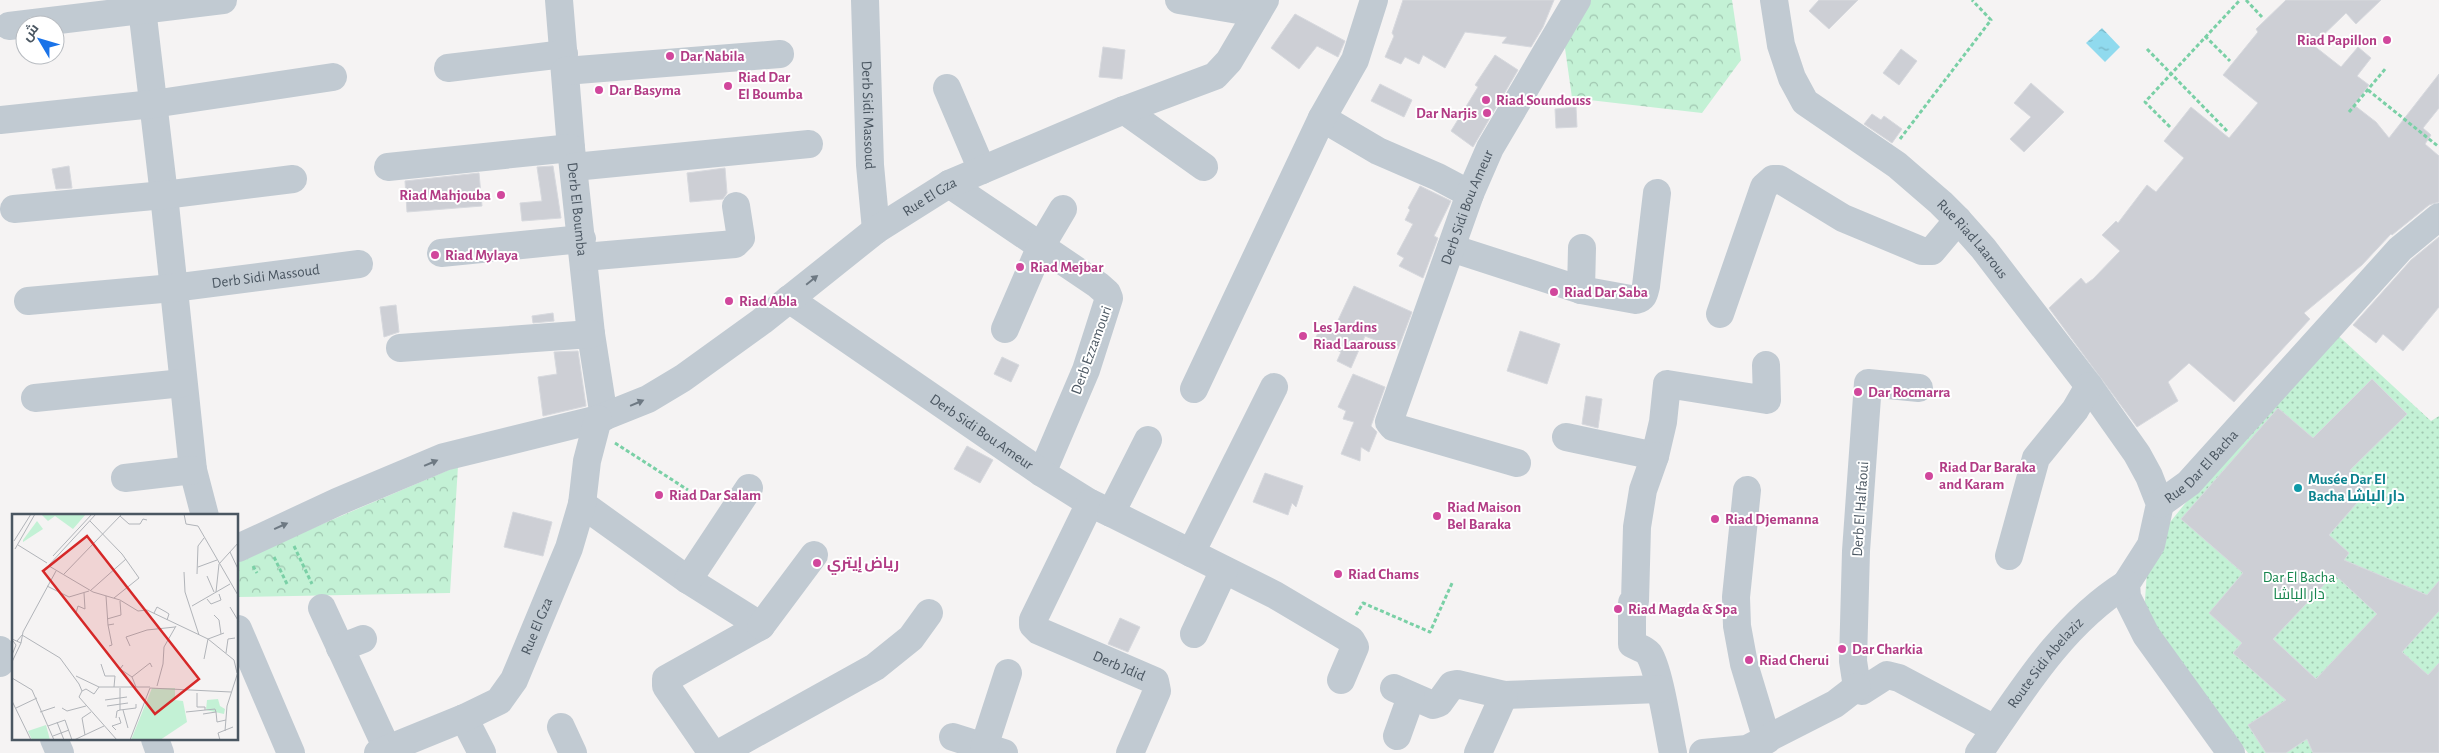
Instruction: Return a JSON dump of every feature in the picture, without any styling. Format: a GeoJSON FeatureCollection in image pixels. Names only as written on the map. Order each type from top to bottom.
{"type":"FeatureCollection","features":[{"type":"Feature","properties":{"kind":"street"},"geometry":{"type":"LineString","coordinates":[[9,26],[141,6],[223,0]]}},
{"type":"Feature","properties":{"kind":"street","name":"Derb El Boumba"},"geometry":{"type":"LineString","coordinates":[[559,0],[599,422]]}},
{"type":"Feature","properties":{"kind":"street","name":"Derb Sidi Massoud"},"geometry":{"type":"LineString","coordinates":[[865,0],[869,148],[876,230]]}},
{"type":"Feature","properties":{"kind":"street"},"geometry":{"type":"LineString","coordinates":[[1179,0],[1261,6]]}},
{"type":"Feature","properties":{"kind":"street"},"geometry":{"type":"LineString","coordinates":[[1194,389],[1322,118],[1355,60],[1374,0]]}},
{"type":"Feature","properties":{"kind":"street","name":"Derb Sidi Bou Ameur"},"geometry":{"type":"LineString","coordinates":[[1517,463],[1393,427],[1389,424],[1470,194],[1490,148],[1577,0]]}},
{"type":"Feature","properties":{"kind":"street","name":"Rue Riad Laarous"},"geometry":{"type":"LineString","coordinates":[[1774,0],[1781,45],[1792,78],[1805,102],[1887,158],[1941,203],[1983,248],[2089,386],[2137,454],[2149,476],[2160,504]]}},
{"type":"Feature","properties":{"kind":"street"},"geometry":{"type":"LineString","coordinates":[[141,6],[164,195],[193,470],[204,514]]}},
{"type":"Feature","properties":{"kind":"street","name":"Rue El Gza"},"geometry":{"type":"LineString","coordinates":[[239,548],[284,525],[444,458],[599,422],[648,399],[741,337],[876,230],[949,184],[1124,110],[1215,76],[1229,61],[1261,6]]}},
{"type":"Feature","properties":{"kind":"street"},"geometry":{"type":"LineString","coordinates":[[448,68],[780,54]]}},
{"type":"Feature","properties":{"kind":"street"},"geometry":{"type":"LineString","coordinates":[[0,120],[153,104],[333,77]]}},
{"type":"Feature","properties":{"kind":"street"},"geometry":{"type":"LineString","coordinates":[[948,88],[982,170]]}},
{"type":"Feature","properties":{"kind":"street"},"geometry":{"type":"LineString","coordinates":[[1124,110],[1204,167]]}},
{"type":"Feature","properties":{"kind":"street"},"geometry":{"type":"LineString","coordinates":[[1322,118],[1378,151],[1438,177],[1470,194]]}},
{"type":"Feature","properties":{"kind":"street"},"geometry":{"type":"LineString","coordinates":[[388,166],[809,144]]}},
{"type":"Feature","properties":{"kind":"street"},"geometry":{"type":"LineString","coordinates":[[14,209],[164,195],[294,179]]}},
{"type":"Feature","properties":{"kind":"street"},"geometry":{"type":"LineString","coordinates":[[1720,314],[1764,187],[1773,179],[1780,179],[1842,218],[1922,251],[1932,251],[1958,220]]}},
{"type":"Feature","properties":{"kind":"street","name":"Derb Ezzamouri"},"geometry":{"type":"LineString","coordinates":[[949,184],[1104,290],[1109,298],[1086,370],[1042,473]]}},
{"type":"Feature","properties":{"kind":"street"},"geometry":{"type":"LineString","coordinates":[[1451,248],[1581,290],[1636,300],[1643,296],[1657,194]]}},
{"type":"Feature","properties":{"kind":"street"},"geometry":{"type":"LineString","coordinates":[[441,253],[735,244],[741,238],[736,206]]}},
{"type":"Feature","properties":{"kind":"street"},"geometry":{"type":"LineString","coordinates":[[1006,329],[1041,246],[1063,208]]}},
{"type":"Feature","properties":{"kind":"street","name":"Rue Dar El Bacha"},"geometry":{"type":"LineString","coordinates":[[2126,584],[2151,545],[2160,504],[2189,483],[2400,249],[2439,217]]}},
{"type":"Feature","properties":{"kind":"street"},"geometry":{"type":"LineString","coordinates":[[1581,290],[1582,248]]}},
{"type":"Feature","properties":{"kind":"street","name":"Derb Sidi Massoud"},"geometry":{"type":"LineString","coordinates":[[28,301],[173,288],[359,264]]}},
{"type":"Feature","properties":{"kind":"street","name":"Derb Sidi Bou Ameur"},"geometry":{"type":"LineString","coordinates":[[789,299],[1042,473],[1101,508],[1275,595],[1345,636]]}},
{"type":"Feature","properties":{"kind":"street"},"geometry":{"type":"LineString","coordinates":[[400,348],[591,334]]}},
{"type":"Feature","properties":{"kind":"street"},"geometry":{"type":"LineString","coordinates":[[1673,753],[1659,689],[1648,652],[1632,644],[1632,603],[1635,601],[1637,527],[1643,490],[1655,456],[1663,422],[1667,384],[1768,400],[1766,365]]}},
{"type":"Feature","properties":{"kind":"street"},"geometry":{"type":"LineString","coordinates":[[35,398],[183,383]]}},
{"type":"Feature","properties":{"kind":"street","name":"Derb El Halfaoui"},"geometry":{"type":"LineString","coordinates":[[1857,687],[1853,661],[1856,561],[1868,383],[1919,388]]}},
{"type":"Feature","properties":{"kind":"street"},"geometry":{"type":"LineString","coordinates":[[2009,556],[2036,458],[2048,442],[2058,434],[2089,386]]}},
{"type":"Feature","properties":{"kind":"street"},"geometry":{"type":"LineString","coordinates":[[1190,553],[1274,387]]}},
{"type":"Feature","properties":{"kind":"street","name":"Rue El Gza"},"geometry":{"type":"LineString","coordinates":[[384,752],[464,718],[498,701],[514,680],[570,548],[582,504],[587,461],[599,422]]}},
{"type":"Feature","properties":{"kind":"street"},"geometry":{"type":"LineString","coordinates":[[1566,437],[1655,456]]}},
{"type":"Feature","properties":{"kind":"street"},"geometry":{"type":"LineString","coordinates":[[1101,508],[1148,440]]}},
{"type":"Feature","properties":{"kind":"street"},"geometry":{"type":"LineString","coordinates":[[125,478],[193,470]]}},
{"type":"Feature","properties":{"kind":"street"},"geometry":{"type":"LineString","coordinates":[[688,580],[749,488]]}},
{"type":"Feature","properties":{"kind":"street"},"geometry":{"type":"LineString","coordinates":[[1746,490],[1736,597],[1737,626],[1744,664],[1767,740]]}},
{"type":"Feature","properties":{"kind":"street"},"geometry":{"type":"LineString","coordinates":[[582,504],[688,580],[761,626]]}},
{"type":"Feature","properties":{"kind":"street","name":"Derb Jdid"},"geometry":{"type":"LineString","coordinates":[[1101,508],[1033,620],[1033,625],[1039,631],[1155,681],[1157,691],[1130,753]]}},
{"type":"Feature","properties":{"kind":"street"},"geometry":{"type":"LineString","coordinates":[[712,753],[666,686],[666,679],[761,626],[814,555]]}},
{"type":"Feature","properties":{"kind":"street"},"geometry":{"type":"LineString","coordinates":[[1194,634],[1224,570]]}},
{"type":"Feature","properties":{"kind":"street"},"geometry":{"type":"LineString","coordinates":[[2126,584],[2127,597],[2132,610],[2146,634],[2231,753]]}},
{"type":"Feature","properties":{"kind":"street","name":"Route Sidi Abelaziz"},"geometry":{"type":"LineString","coordinates":[[1979,753],[2070,630],[2103,598],[2126,584]]}},
{"type":"Feature","properties":{"kind":"street"},"geometry":{"type":"LineString","coordinates":[[317,596],[351,644],[384,752]]}},
{"type":"Feature","properties":{"kind":"street"},"geometry":{"type":"LineString","coordinates":[[720,753],[875,667],[911,638],[929,613]]}},
{"type":"Feature","properties":{"kind":"street"},"geometry":{"type":"LineString","coordinates":[[239,631],[291,753]]}},
{"type":"Feature","properties":{"kind":"street"},"geometry":{"type":"LineString","coordinates":[[1341,680],[1355,646],[1354,642],[1345,636]]}},
{"type":"Feature","properties":{"kind":"street"},"geometry":{"type":"LineString","coordinates":[[952,737],[994,750],[1008,673]]}},
{"type":"Feature","properties":{"kind":"street"},"geometry":{"type":"LineString","coordinates":[[1703,753],[1747,749],[1767,740],[1814,713],[1835,704],[1857,687],[1862,691],[1887,675],[1899,678],[1995,729]]}},
{"type":"Feature","properties":{"kind":"street"},"geometry":{"type":"LineString","coordinates":[[1397,736],[1402,692],[1436,704],[1449,687],[1457,684],[1504,695],[1659,689]]}},
{"type":"Feature","properties":{"kind":"street"},"geometry":{"type":"LineString","coordinates":[[1478,753],[1504,695]]}},
{"type":"Feature","properties":{"kind":"street"},"geometry":{"type":"LineString","coordinates":[[464,718],[482,753]]}},
{"type":"Feature","properties":{"kind":"street"},"geometry":{"type":"LineString","coordinates":[[561,727],[574,753]]}},
{"type":"Feature","properties":{"kind":"street"},"geometry":{"type":"LineString","coordinates":[[54,740],[60,753]]}},
{"type":"Feature","properties":{"kind":"street"},"geometry":{"type":"LineString","coordinates":[[155,740],[160,753]]}},
{"type":"Feature","properties":{"kind":"path"},"geometry":{"type":"LineString","coordinates":[[1887,158],[1911,122],[1991,20],[1972,0]]}},
{"type":"Feature","properties":{"kind":"path"},"geometry":{"type":"LineString","coordinates":[[2170,127],[2145,102],[2239,0]]}},
{"type":"Feature","properties":{"kind":"path"},"geometry":{"type":"LineString","coordinates":[[2246,0],[2262,17]]}},
{"type":"Feature","properties":{"kind":"path"},"geometry":{"type":"LineString","coordinates":[[2205,36],[2230,61]]}},
{"type":"Feature","properties":{"kind":"path"},"geometry":{"type":"LineString","coordinates":[[2147,49],[2228,132]]}},
{"type":"Feature","properties":{"kind":"path"},"geometry":{"type":"LineString","coordinates":[[2349,112],[2386,68]]}},
{"type":"Feature","properties":{"kind":"path"},"geometry":{"type":"LineString","coordinates":[[2368,90],[2439,147]]}},
{"type":"Feature","properties":{"kind":"path"},"geometry":{"type":"LineString","coordinates":[[599,422],[688,490]]}},
{"type":"Feature","properties":{"kind":"path"},"geometry":{"type":"LineString","coordinates":[[284,525],[317,596]]}},
{"type":"Feature","properties":{"kind":"path"},"geometry":{"type":"LineString","coordinates":[[271,550],[287,584]]}},
{"type":"Feature","properties":{"kind":"path"},"geometry":{"type":"LineString","coordinates":[[1345,636],[1363,603],[1430,632],[1453,582]]}},
{"type":"Feature","properties":{"kind":"green space"},"geometry":{"type":"Polygon","coordinates":[[[1588,0],[1732,0],[1741,60],[1702,113],[1572,98],[1563,34],[1588,0]]]}},
{"type":"Feature","properties":{"kind":"green space","name":"Dar El Bacha دار الباشا"},"geometry":{"type":"Polygon","coordinates":[[[2330,328],[2431,421],[2439,416],[2439,753],[2248,753],[2144,614],[2147,571],[2167,526],[2261,409],[2330,328]]]}},
{"type":"Feature","properties":{"kind":"green space"},"geometry":{"type":"Polygon","coordinates":[[[458,466],[450,593],[239,597],[239,560],[458,466]]]}},
{"type":"Feature","properties":{"kind":"water"},"geometry":{"type":"Polygon","coordinates":[[[2102,28],[2120,47],[2105,62],[2086,43],[2102,28]]]}},
{"type":"Feature","properties":{"kind":"building"},"geometry":{"type":"Polygon","coordinates":[[[1403,0],[1554,0],[1543,27],[1531,47],[1502,43],[1507,37],[1465,32],[1445,68],[1423,55],[1419,64],[1405,57],[1401,64],[1385,57],[1394,36],[1392,33],[1403,0]]]}},
{"type":"Feature","properties":{"kind":"building"},"geometry":{"type":"Polygon","coordinates":[[[1819,0],[1858,0],[1829,29],[1809,11],[1819,0]]]}},
{"type":"Feature","properties":{"kind":"building"},"geometry":{"type":"Polygon","coordinates":[[[2286,0],[2381,0],[2356,24],[2346,13],[2313,45],[2341,67],[2358,47],[2371,58],[2357,76],[2369,85],[2354,105],[2376,122],[2389,138],[2439,74],[2439,108],[2423,128],[2431,135],[2425,144],[2439,156],[2439,202],[2429,205],[2391,234],[2362,265],[2304,313],[2310,319],[2234,402],[2189,363],[2168,382],[2178,401],[2137,427],[2049,308],[2081,278],[2086,284],[2093,279],[2120,251],[2102,235],[2116,221],[2118,223],[2147,185],[2156,192],[2184,158],[2164,141],[2191,107],[2229,138],[2258,103],[2223,75],[2258,32],[2256,29],[2286,0]]]}},
{"type":"Feature","properties":{"kind":"building"},"geometry":{"type":"Polygon","coordinates":[[[1295,14],[1345,41],[1338,57],[1317,46],[1299,69],[1271,48],[1295,14]]]}},
{"type":"Feature","properties":{"kind":"building"},"geometry":{"type":"Polygon","coordinates":[[[1103,47],[1125,50],[1122,79],[1099,77],[1103,47]]]}},
{"type":"Feature","properties":{"kind":"building"},"geometry":{"type":"Polygon","coordinates":[[[1901,49],[1917,61],[1899,85],[1883,73],[1901,49]]]}},
{"type":"Feature","properties":{"kind":"building"},"geometry":{"type":"Polygon","coordinates":[[[1495,55],[1518,70],[1473,147],[1451,131],[1478,87],[1475,85],[1495,55]]]}},
{"type":"Feature","properties":{"kind":"building"},"geometry":{"type":"Polygon","coordinates":[[[2031,83],[2064,112],[2024,152],[2010,139],[2031,117],[2014,103],[2031,83]]]}},
{"type":"Feature","properties":{"kind":"building"},"geometry":{"type":"Polygon","coordinates":[[[1380,84],[1412,100],[1404,117],[1371,101],[1380,84]]]}},
{"type":"Feature","properties":{"kind":"building"},"geometry":{"type":"Polygon","coordinates":[[[1576,107],[1577,127],[1556,128],[1555,109],[1576,107]]]}},
{"type":"Feature","properties":{"kind":"building"},"geometry":{"type":"Polygon","coordinates":[[[1872,114],[1881,120],[1884,116],[1902,129],[1892,143],[1864,124],[1872,114]]]}},
{"type":"Feature","properties":{"kind":"building"},"geometry":{"type":"Polygon","coordinates":[[[69,166],[72,188],[56,189],[52,169],[69,166]]]}},
{"type":"Feature","properties":{"kind":"building"},"geometry":{"type":"Polygon","coordinates":[[[553,166],[561,218],[522,221],[520,203],[542,201],[537,167],[553,166]]]}},
{"type":"Feature","properties":{"kind":"building"},"geometry":{"type":"Polygon","coordinates":[[[725,168],[727,193],[723,199],[690,202],[687,173],[725,168]]]}},
{"type":"Feature","properties":{"kind":"building"},"geometry":{"type":"Polygon","coordinates":[[[479,173],[482,206],[407,212],[405,181],[479,173]]]}},
{"type":"Feature","properties":{"kind":"building"},"geometry":{"type":"Polygon","coordinates":[[[1420,186],[1451,201],[1434,236],[1438,238],[1423,278],[1399,266],[1404,258],[1397,254],[1413,224],[1405,220],[1410,210],[1408,208],[1420,186]]]}},
{"type":"Feature","properties":{"kind":"building"},"geometry":{"type":"Polygon","coordinates":[[[2439,237],[2439,307],[2403,351],[2383,334],[2376,343],[2353,325],[2411,260],[2439,237]]]}},
{"type":"Feature","properties":{"kind":"building"},"geometry":{"type":"Polygon","coordinates":[[[1354,286],[1412,312],[1398,349],[1365,336],[1351,368],[1337,361],[1341,352],[1315,339],[1322,325],[1333,331],[1354,286]]]}},
{"type":"Feature","properties":{"kind":"building"},"geometry":{"type":"Polygon","coordinates":[[[396,305],[399,332],[384,337],[380,307],[396,305]]]}},
{"type":"Feature","properties":{"kind":"building"},"geometry":{"type":"Polygon","coordinates":[[[553,313],[554,321],[533,323],[532,316],[553,313]]]}},
{"type":"Feature","properties":{"kind":"building"},"geometry":{"type":"Polygon","coordinates":[[[1520,331],[1560,344],[1547,384],[1507,371],[1520,331]]]}},
{"type":"Feature","properties":{"kind":"building"},"geometry":{"type":"Polygon","coordinates":[[[578,351],[586,406],[543,416],[538,377],[557,374],[554,352],[578,351]]]}},
{"type":"Feature","properties":{"kind":"building"},"geometry":{"type":"Polygon","coordinates":[[[1002,357],[1019,365],[1011,382],[994,374],[1002,357]]]}},
{"type":"Feature","properties":{"kind":"building"},"geometry":{"type":"Polygon","coordinates":[[[1353,374],[1385,387],[1371,426],[1377,432],[1369,452],[1361,447],[1360,461],[1341,454],[1354,422],[1343,419],[1346,411],[1338,407],[1353,374]]]}},
{"type":"Feature","properties":{"kind":"building"},"geometry":{"type":"Polygon","coordinates":[[[2372,379],[2407,414],[2350,470],[2370,488],[2329,535],[2349,553],[2344,560],[2427,595],[2439,581],[2439,611],[2402,652],[2428,675],[2439,663],[2439,753],[2313,753],[2307,739],[2286,753],[2266,753],[2248,725],[2286,700],[2233,653],[2242,643],[2209,613],[2243,573],[2181,519],[2278,408],[2313,438],[2372,379]],[[2334,574],[2273,639],[2316,679],[2377,614],[2334,574]]]}},
{"type":"Feature","properties":{"kind":"building"},"geometry":{"type":"Polygon","coordinates":[[[1586,396],[1602,399],[1598,428],[1582,424],[1586,396]]]}},
{"type":"Feature","properties":{"kind":"building"},"geometry":{"type":"Polygon","coordinates":[[[967,446],[993,460],[980,483],[954,469],[967,446]]]}},
{"type":"Feature","properties":{"kind":"building"},"geometry":{"type":"Polygon","coordinates":[[[1265,473],[1303,486],[1296,507],[1292,503],[1288,515],[1253,502],[1265,473]]]}},
{"type":"Feature","properties":{"kind":"building"},"geometry":{"type":"Polygon","coordinates":[[[513,512],[552,522],[543,556],[504,547],[513,512]]]}},
{"type":"Feature","properties":{"kind":"building"},"geometry":{"type":"Polygon","coordinates":[[[1120,618],[1140,627],[1128,652],[1108,644],[1120,618]]]}},
{"type":"Feature","properties":{"kind":"place","name":"Riad Papillon"},"geometry":{"type":"Point","coordinates":[2387,40]}},
{"type":"Feature","properties":{"kind":"place","name":"Dar Nabila"},"geometry":{"type":"Point","coordinates":[670,56]}},
{"type":"Feature","properties":{"kind":"place","name":"Riad Dar El Boumba"},"geometry":{"type":"Point","coordinates":[728,86]}},
{"type":"Feature","properties":{"kind":"place","name":"Dar Basyma"},"geometry":{"type":"Point","coordinates":[599,90]}},
{"type":"Feature","properties":{"kind":"place","name":"Riad Soundouss"},"geometry":{"type":"Point","coordinates":[1486,100]}},
{"type":"Feature","properties":{"kind":"place","name":"Dar Narjis"},"geometry":{"type":"Point","coordinates":[1487,113]}},
{"type":"Feature","properties":{"kind":"place","name":"Riad Mahjouba"},"geometry":{"type":"Point","coordinates":[501,195]}},
{"type":"Feature","properties":{"kind":"place","name":"Riad Mylaya"},"geometry":{"type":"Point","coordinates":[435,255]}},
{"type":"Feature","properties":{"kind":"place","name":"Riad Mejbar"},"geometry":{"type":"Point","coordinates":[1020,267]}},
{"type":"Feature","properties":{"kind":"place","name":"Riad Dar Saba"},"geometry":{"type":"Point","coordinates":[1554,292]}},
{"type":"Feature","properties":{"kind":"place","name":"Riad Abla"},"geometry":{"type":"Point","coordinates":[729,301]}},
{"type":"Feature","properties":{"kind":"place","name":"Les Jardins Riad Laarouss"},"geometry":{"type":"Point","coordinates":[1303,336]}},
{"type":"Feature","properties":{"kind":"place","name":"Dar Rocmarra"},"geometry":{"type":"Point","coordinates":[1858,392]}},
{"type":"Feature","properties":{"kind":"place","name":"Riad Dar Baraka and Karam"},"geometry":{"type":"Point","coordinates":[1929,476]}},
{"type":"Feature","properties":{"kind":"place","name":"Musée Dar El Bacha دار الباشا"},"geometry":{"type":"Point","coordinates":[2298,488]}},
{"type":"Feature","properties":{"kind":"place","name":"Riad Dar Salam"},"geometry":{"type":"Point","coordinates":[659,495]}},
{"type":"Feature","properties":{"kind":"place","name":"Riad Maison Bel Baraka"},"geometry":{"type":"Point","coordinates":[1437,516]}},
{"type":"Feature","properties":{"kind":"place","name":"Riad Djemanna"},"geometry":{"type":"Point","coordinates":[1715,519]}},
{"type":"Feature","properties":{"kind":"place","name":"رياض إيتري"},"geometry":{"type":"Point","coordinates":[817,563]}},
{"type":"Feature","properties":{"kind":"place","name":"Riad Chams"},"geometry":{"type":"Point","coordinates":[1338,574]}},
{"type":"Feature","properties":{"kind":"place","name":"Riad Magda & Spa"},"geometry":{"type":"Point","coordinates":[1618,609]}},
{"type":"Feature","properties":{"kind":"place","name":"Dar Charkia"},"geometry":{"type":"Point","coordinates":[1842,649]}},
{"type":"Feature","properties":{"kind":"place","name":"Riad Cherui"},"geometry":{"type":"Point","coordinates":[1749,660]}}]}
